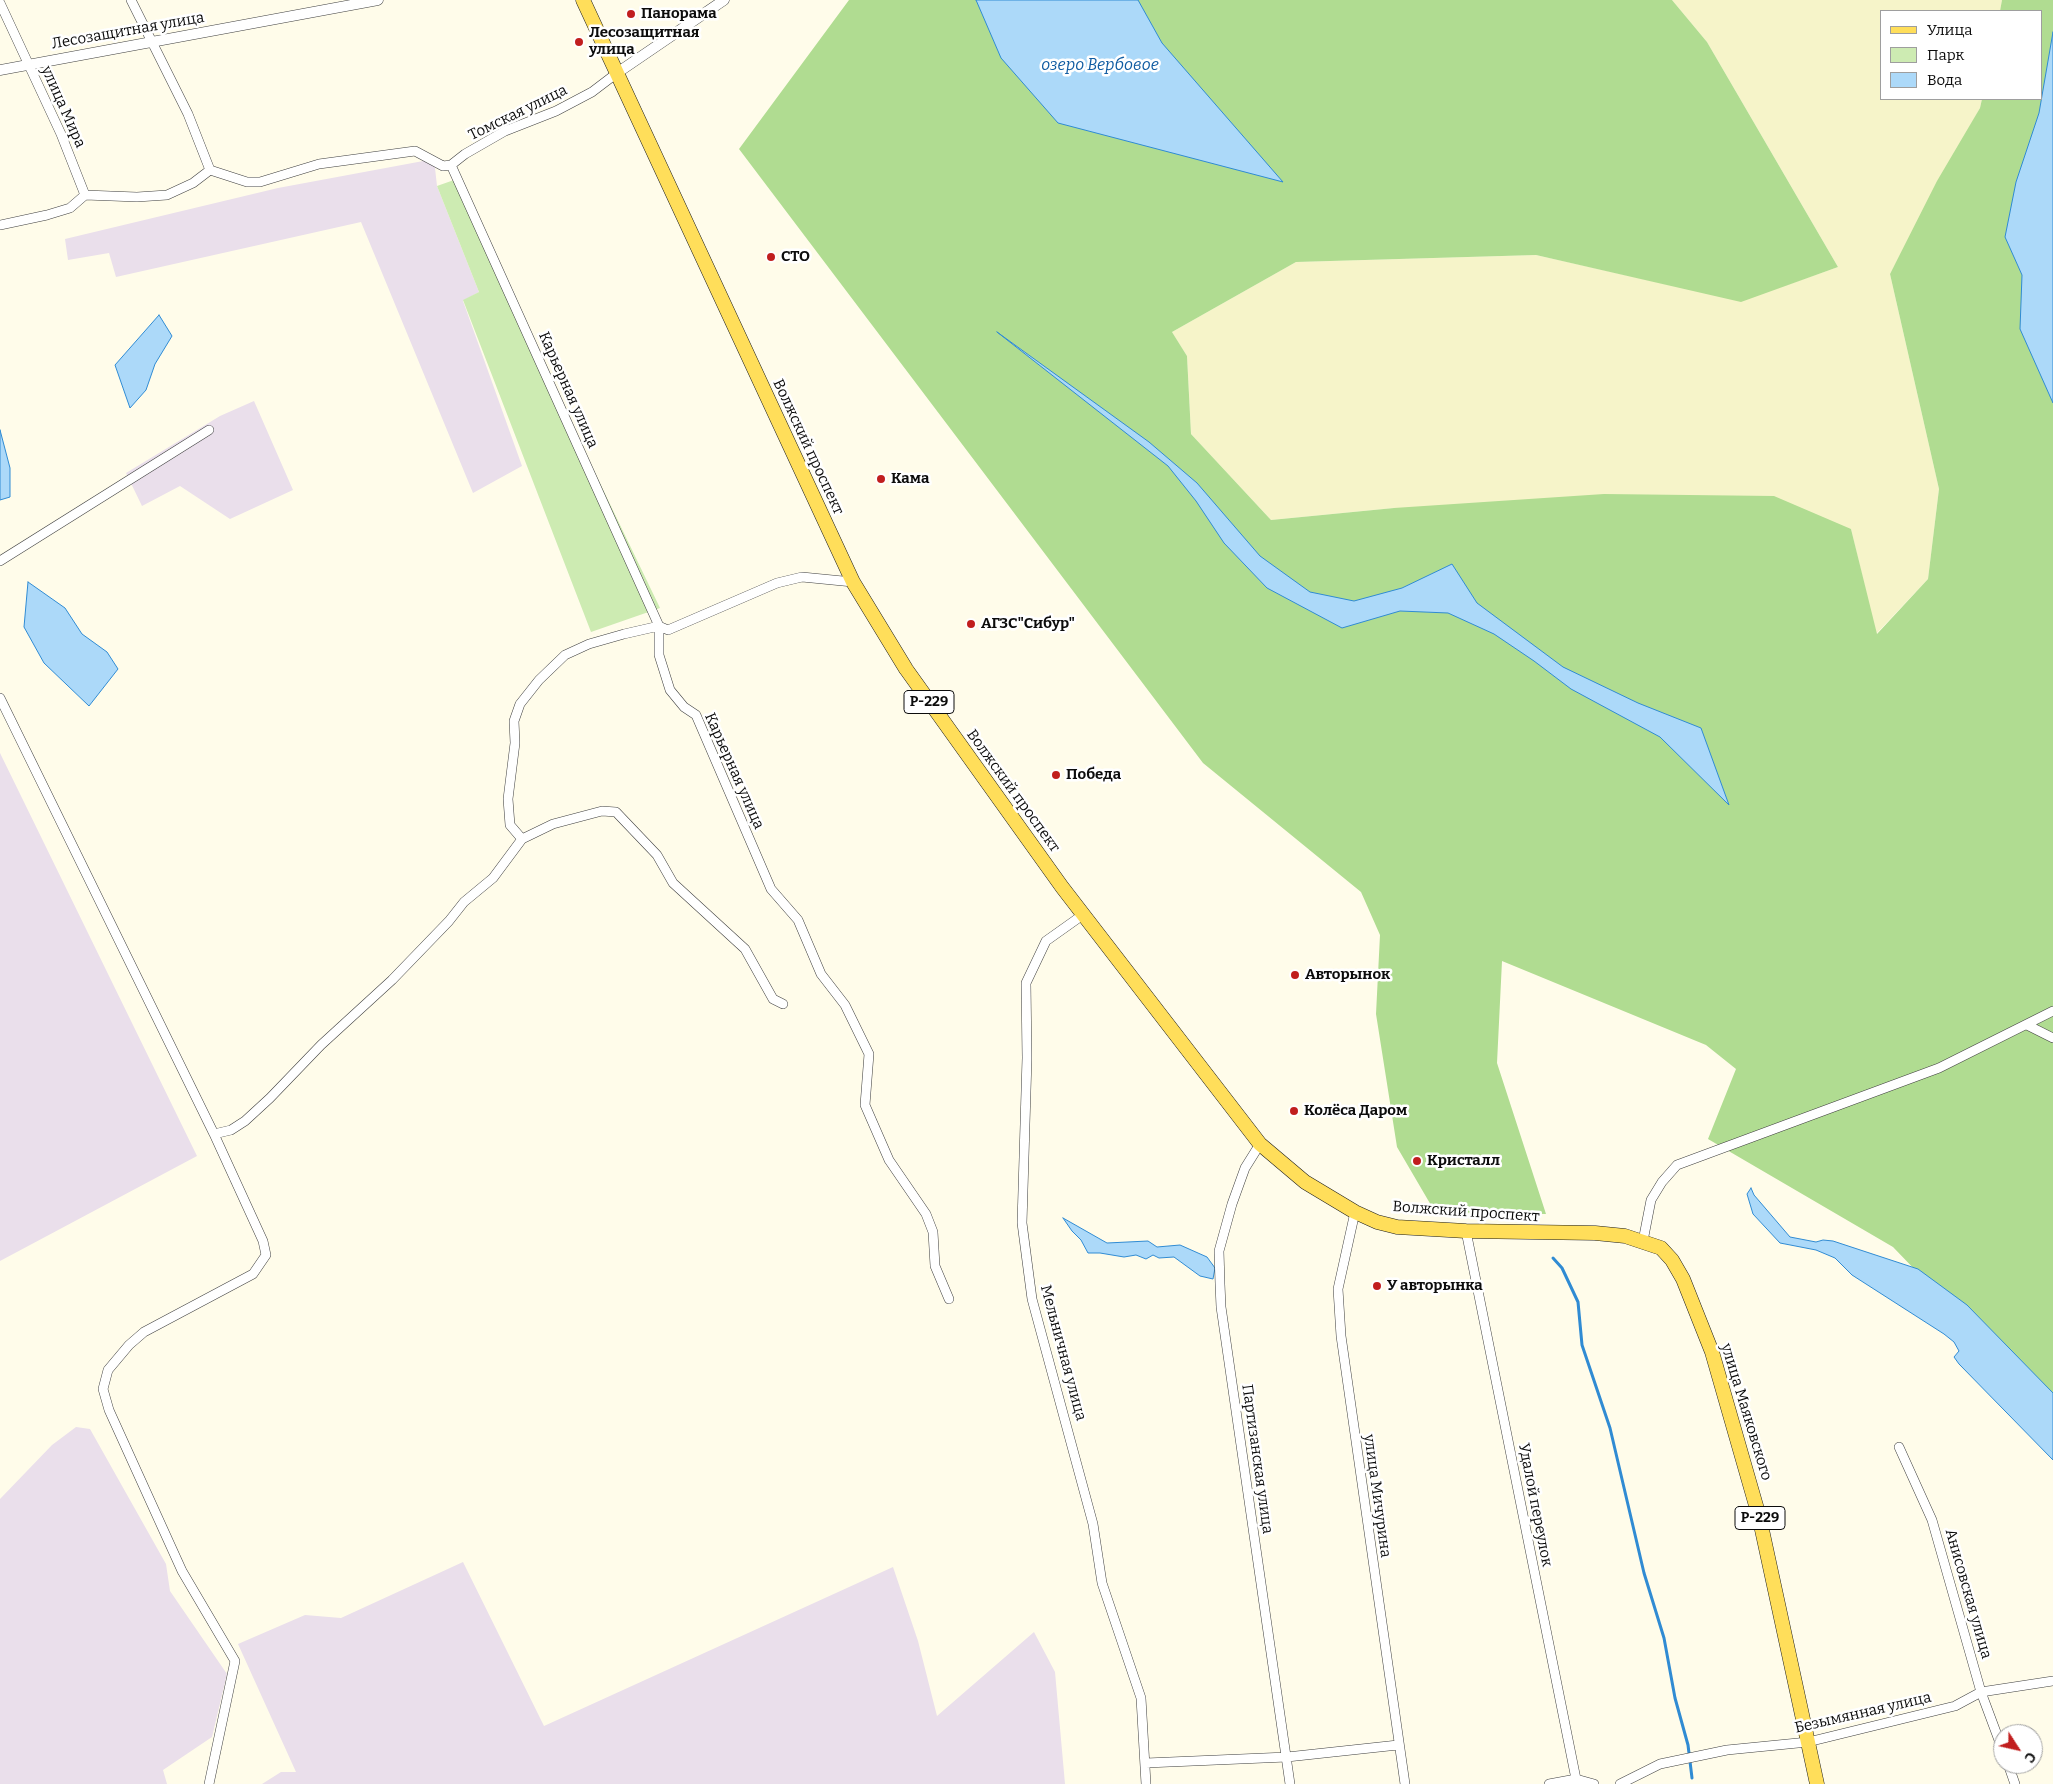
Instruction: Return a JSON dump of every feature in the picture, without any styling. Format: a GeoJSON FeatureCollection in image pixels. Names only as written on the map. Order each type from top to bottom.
{"type":"FeatureCollection","features":[{"type":"Feature","properties":{"kind":"main road","name":"Волжский проспект"},"geometry":{"type":"LineString","coordinates":[[583,0],[853,582],[906,669],[1062,887],[1260,1144],[1305,1182],[1377,1222],[1397,1227],[1466,1231],[1595,1233],[1625,1236],[1661,1248],[1672,1260]]}},
{"type":"Feature","properties":{"kind":"main road","name":"улица Маяковского"},"geometry":{"type":"LineString","coordinates":[[1672,1260],[1683,1279],[1712,1352],[1759,1516],[1817,1784]]}},
{"type":"Feature","properties":{"kind":"street"},"geometry":{"type":"LineString","coordinates":[[131,0],[188,114],[210,170]]}},
{"type":"Feature","properties":{"kind":"street","name":"Лесозащитная улица"},"geometry":{"type":"LineString","coordinates":[[0,70],[378,0]]}},
{"type":"Feature","properties":{"kind":"street"},"geometry":{"type":"LineString","coordinates":[[617,73],[724,0]]}},
{"type":"Feature","properties":{"kind":"street","name":"улица Мира"},"geometry":{"type":"LineString","coordinates":[[0,3],[86,195]]}},
{"type":"Feature","properties":{"kind":"street","name":"Томская улица"},"geometry":{"type":"LineString","coordinates":[[452,165],[465,154],[505,131],[556,111],[592,92],[617,73]]}},
{"type":"Feature","properties":{"kind":"street"},"geometry":{"type":"LineString","coordinates":[[210,170],[248,182],[260,182],[320,164],[415,151],[443,166],[452,165]]}},
{"type":"Feature","properties":{"kind":"street","name":"Карьерная улица"},"geometry":{"type":"LineString","coordinates":[[452,165],[659,626],[659,655],[670,690],[684,707],[696,715],[771,889],[798,920],[822,974],[845,1005],[869,1054],[865,1105],[889,1160],[926,1214],[933,1232],[935,1266],[949,1299]]}},
{"type":"Feature","properties":{"kind":"street"},"geometry":{"type":"LineString","coordinates":[[0,224],[48,215],[70,208],[86,195],[137,197],[167,195],[193,183],[210,170]]}},
{"type":"Feature","properties":{"kind":"street"},"geometry":{"type":"LineString","coordinates":[[0,561],[209,430]]}},
{"type":"Feature","properties":{"kind":"street"},"geometry":{"type":"LineString","coordinates":[[522,840],[510,825],[508,799],[515,743],[514,721],[520,704],[539,680],[565,655],[589,644],[659,626],[668,630],[777,583],[802,577],[853,582]]}},
{"type":"Feature","properties":{"kind":"street"},"geometry":{"type":"LineString","coordinates":[[0,698],[214,1134],[264,1241],[266,1255],[260,1265],[247,1278],[144,1332],[112,1364],[108,1370],[103,1389],[109,1410],[182,1571],[235,1661],[209,1784]]}},
{"type":"Feature","properties":{"kind":"street"},"geometry":{"type":"LineString","coordinates":[[214,1134],[230,1130],[245,1122],[321,1045],[392,980],[449,921],[464,902],[493,878],[522,840],[553,824],[602,812],[616,812],[657,855],[673,883],[745,949],[773,999],[783,1004]]}},
{"type":"Feature","properties":{"kind":"street","name":"Мельничная улица"},"geometry":{"type":"LineString","coordinates":[[1084,914],[1046,941],[1026,983],[1022,1223],[1032,1299],[1093,1524],[1102,1583],[1141,1698],[1146,1784]]}},
{"type":"Feature","properties":{"kind":"street"},"geometry":{"type":"LineString","coordinates":[[1643,1241],[1651,1200],[1662,1182],[1677,1165],[1939,1068],[2053,1011]]}},
{"type":"Feature","properties":{"kind":"street"},"geometry":{"type":"LineString","coordinates":[[2028,1025],[2053,1038]]}},
{"type":"Feature","properties":{"kind":"street","name":"Партизанская улица"},"geometry":{"type":"LineString","coordinates":[[1260,1144],[1245,1168],[1227,1220],[1219,1251],[1221,1307],[1290,1784]]}},
{"type":"Feature","properties":{"kind":"street","name":"улица Мичурина"},"geometry":{"type":"LineString","coordinates":[[1356,1212],[1345,1250],[1338,1289],[1341,1336],[1405,1784]]}},
{"type":"Feature","properties":{"kind":"street","name":"Удалой переулок"},"geometry":{"type":"LineString","coordinates":[[1466,1231],[1576,1782]]}},
{"type":"Feature","properties":{"kind":"street","name":"Анисовская улица"},"geometry":{"type":"LineString","coordinates":[[1899,1447],[1932,1520],[1981,1692],[1993,1724]]}},
{"type":"Feature","properties":{"kind":"street","name":"Безымянная улица"},"geometry":{"type":"LineString","coordinates":[[1620,1784],[1660,1764],[1727,1750],[1808,1742],[1955,1706],[1981,1692],[2053,1681]]}},
{"type":"Feature","properties":{"kind":"street"},"geometry":{"type":"LineString","coordinates":[[1146,1764],[1287,1757],[1398,1745]]}},
{"type":"Feature","properties":{"kind":"street"},"geometry":{"type":"LineString","coordinates":[[1549,1784],[1576,1782],[1594,1784]]}},
{"type":"Feature","properties":{"kind":"shaded area"},"geometry":{"type":"Polygon","coordinates":[[[1672,0],[2002,0],[2000,10],[1880,10],[1880,100],[1982,100],[1980,108],[1890,274],[1939,489],[1928,579],[1876,634],[1851,529],[1394,508],[1271,520],[1191,434],[1187,356],[1172,332],[1296,262],[1536,255],[1741,301],[1838,267],[1707,42],[1672,0]]]}},
{"type":"Feature","properties":{"kind":"shaded area"},"geometry":{"type":"Polygon","coordinates":[[[434,159],[437,186],[479,292],[463,301],[522,466],[473,493],[361,222],[116,277],[109,253],[68,260],[65,239],[278,188],[434,159]]]}},
{"type":"Feature","properties":{"kind":"shaded area"},"geometry":{"type":"Polygon","coordinates":[[[254,401],[293,490],[230,519],[180,486],[142,506],[126,473],[220,416],[254,401]]]}},
{"type":"Feature","properties":{"kind":"shaded area"},"geometry":{"type":"Polygon","coordinates":[[[0,753],[197,1156],[0,1261],[0,753]]]}},
{"type":"Feature","properties":{"kind":"shaded area"},"geometry":{"type":"Polygon","coordinates":[[[76,1427],[90,1429],[166,1564],[170,1591],[227,1674],[212,1737],[163,1770],[167,1784],[0,1784],[0,1499],[52,1445],[76,1427]]]}},
{"type":"Feature","properties":{"kind":"shaded area"},"geometry":{"type":"Polygon","coordinates":[[[463,1562],[544,1726],[893,1567],[918,1641],[937,1716],[1034,1632],[1055,1672],[1065,1784],[262,1784],[281,1772],[296,1772],[238,1644],[305,1615],[341,1618],[463,1562]]]}},
{"type":"Feature","properties":{"kind":"green space"},"geometry":{"type":"Polygon","coordinates":[[[849,0],[1672,0],[1707,42],[1838,267],[1741,302],[1536,255],[1296,262],[1172,332],[1187,356],[1191,434],[1271,520],[1394,508],[1604,494],[1774,496],[1851,529],[1877,634],[1928,579],[1939,489],[1890,274],[1937,181],[1980,108],[1982,100],[2043,100],[2043,10],[2000,10],[2002,0],[2053,0],[2053,1413],[1893,1247],[1708,1139],[1736,1069],[1706,1045],[1502,961],[1497,1063],[1546,1214],[1435,1212],[1397,1147],[1376,1014],[1380,935],[1361,892],[1203,763],[739,149],[849,0]]]}},
{"type":"Feature","properties":{"kind":"green space"},"geometry":{"type":"Polygon","coordinates":[[[454,180],[660,608],[591,632],[463,300],[479,292],[437,186],[454,180]]]}},
{"type":"Feature","properties":{"kind":"water","name":"озеро Вербовое"},"geometry":{"type":"Polygon","coordinates":[[[976,0],[1138,0],[1162,43],[1283,182],[1058,123],[1001,58],[976,0]]]}},
{"type":"Feature","properties":{"kind":"water"},"geometry":{"type":"Polygon","coordinates":[[[2053,32],[2053,403],[2020,329],[2022,275],[2005,237],[2016,182],[2039,113],[2041,100],[2043,100],[2053,32]]]}},
{"type":"Feature","properties":{"kind":"water"},"geometry":{"type":"Polygon","coordinates":[[[159,315],[172,336],[155,364],[146,390],[130,408],[115,365],[159,315]]]}},
{"type":"Feature","properties":{"kind":"water"},"geometry":{"type":"Polygon","coordinates":[[[997,332],[1149,442],[1197,483],[1260,556],[1310,592],[1354,601],[1402,588],[1452,564],[1477,603],[1563,667],[1638,703],[1701,728],[1729,805],[1660,737],[1571,689],[1494,634],[1448,613],[1400,611],[1342,628],[1267,588],[1224,543],[1196,501],[1168,466],[997,332]]]}},
{"type":"Feature","properties":{"kind":"water"},"geometry":{"type":"Polygon","coordinates":[[[0,430],[10,468],[10,497],[0,500],[0,430]]]}},
{"type":"Feature","properties":{"kind":"water"},"geometry":{"type":"Polygon","coordinates":[[[28,582],[65,608],[82,634],[107,652],[118,669],[89,706],[44,663],[24,627],[28,582]]]}},
{"type":"Feature","properties":{"kind":"water"},"geometry":{"type":"Polygon","coordinates":[[[1751,1188],[1754,1195],[1790,1237],[1816,1242],[1823,1240],[1833,1241],[1918,1269],[1967,1305],[2053,1393],[2053,1460],[1959,1364],[1954,1357],[1959,1351],[1954,1342],[1944,1334],[1852,1275],[1835,1258],[1816,1250],[1780,1243],[1753,1214],[1747,1194],[1751,1188]]]}},
{"type":"Feature","properties":{"kind":"water"},"geometry":{"type":"Polygon","coordinates":[[[1063,1218],[1107,1243],[1148,1241],[1157,1247],[1180,1245],[1207,1257],[1215,1268],[1213,1279],[1200,1276],[1174,1257],[1159,1258],[1153,1255],[1146,1259],[1136,1255],[1124,1257],[1088,1253],[1081,1240],[1063,1218]]]}},
{"type":"Feature","properties":{"kind":"waterway"},"geometry":{"type":"LineString","coordinates":[[1553,1258],[1562,1268],[1578,1302],[1582,1345],[1610,1428],[1644,1573],[1664,1638],[1675,1698],[1688,1745],[1692,1778]]}},
{"type":"Feature","properties":{"kind":"place","name":"Панорама"},"geometry":{"type":"Point","coordinates":[631,14]}},
{"type":"Feature","properties":{"kind":"place","name":"Лесозащитная улица"},"geometry":{"type":"Point","coordinates":[579,42]}},
{"type":"Feature","properties":{"kind":"place","name":"СТО"},"geometry":{"type":"Point","coordinates":[771,257]}},
{"type":"Feature","properties":{"kind":"place","name":"Кама"},"geometry":{"type":"Point","coordinates":[881,479]}},
{"type":"Feature","properties":{"kind":"place","name":"АГЗС\"Сибур\""},"geometry":{"type":"Point","coordinates":[971,624]}},
{"type":"Feature","properties":{"kind":"place","name":"Победа"},"geometry":{"type":"Point","coordinates":[1056,775]}},
{"type":"Feature","properties":{"kind":"place","name":"Авторынок"},"geometry":{"type":"Point","coordinates":[1295,975]}},
{"type":"Feature","properties":{"kind":"place","name":"Колёса Даром"},"geometry":{"type":"Point","coordinates":[1294,1111]}},
{"type":"Feature","properties":{"kind":"place","name":"Кристалл"},"geometry":{"type":"Point","coordinates":[1417,1161]}},
{"type":"Feature","properties":{"kind":"place","name":"У авторынка"},"geometry":{"type":"Point","coordinates":[1377,1286]}}]}
